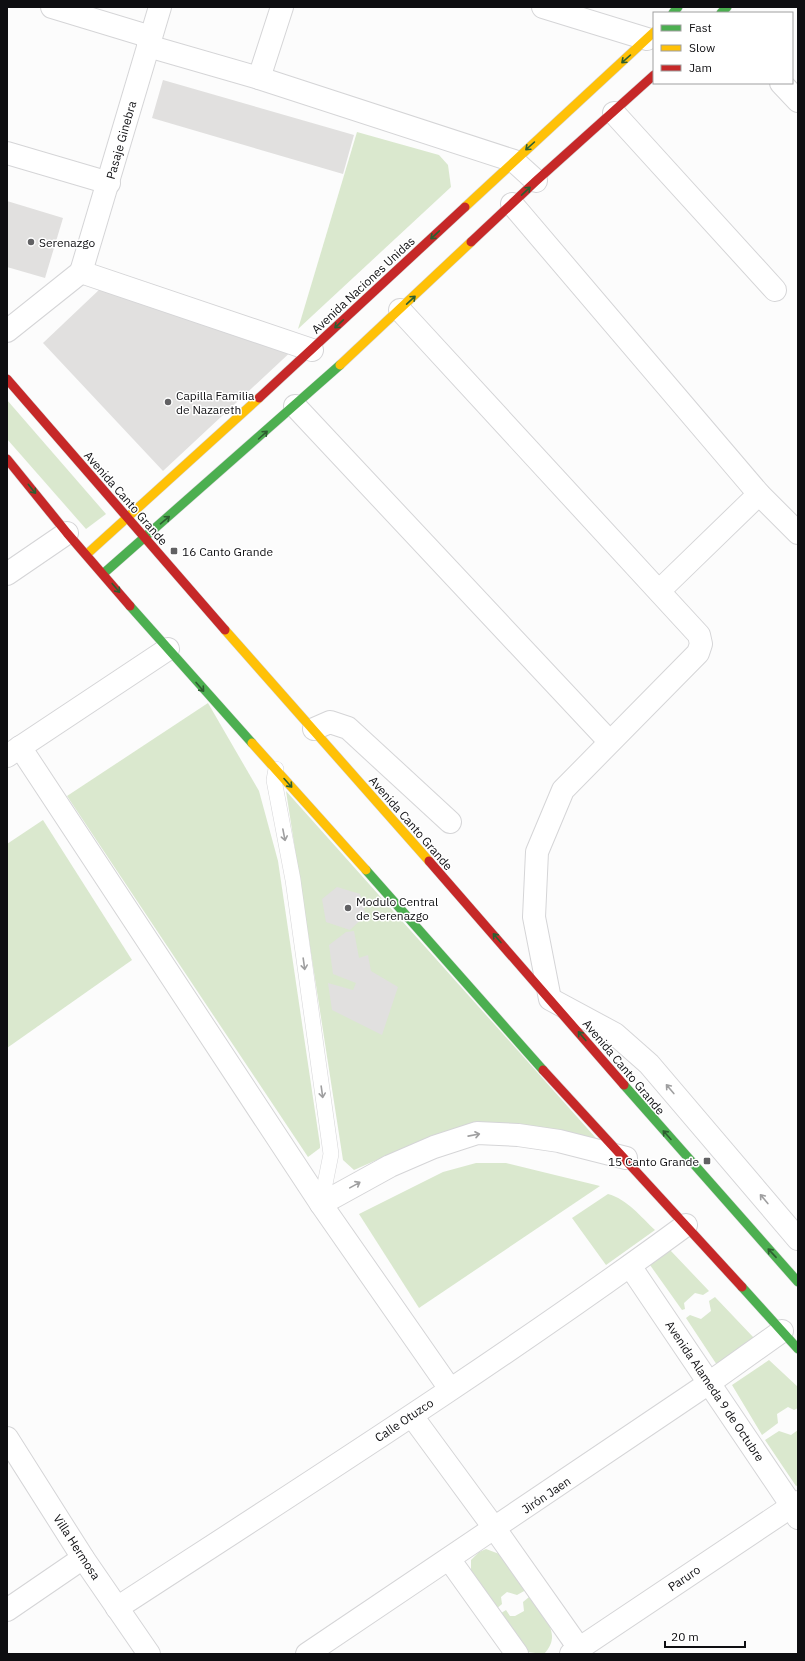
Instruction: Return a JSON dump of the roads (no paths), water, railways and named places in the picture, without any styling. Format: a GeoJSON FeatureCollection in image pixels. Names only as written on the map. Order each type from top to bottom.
{"type":"FeatureCollection","features":[{"type":"Feature","properties":{"kind":"main road","name":"Avenida Naciones Unidas"},"geometry":{"type":"LineString","coordinates":[[86,554],[312,350],[651,35]]}},
{"type":"Feature","properties":{"kind":"main road"},"geometry":{"type":"LineString","coordinates":[[104,574],[144,537],[296,406],[536,181],[614,113],[653,76]]}},
{"type":"Feature","properties":{"kind":"main road","name":"Avenida Canto Grande"},"geometry":{"type":"LineString","coordinates":[[7,379],[126,519],[144,537],[314,729],[550,999],[643,1109],[798,1282]]}},
{"type":"Feature","properties":{"kind":"main road"},"geometry":{"type":"LineString","coordinates":[[7,458],[67,532],[168,649],[591,1124],[626,1158],[798,1349]]}},
{"type":"Feature","properties":{"kind":"street"},"geometry":{"type":"LineString","coordinates":[[52,7],[150,42],[514,161],[536,181]]}},
{"type":"Feature","properties":{"kind":"street","name":"Pasaje Ginebra"},"geometry":{"type":"LineString","coordinates":[[81,272],[109,183],[160,7]]}},
{"type":"Feature","properties":{"kind":"street"},"geometry":{"type":"LineString","coordinates":[[259,78],[282,7]]}},
{"type":"Feature","properties":{"kind":"street"},"geometry":{"type":"LineString","coordinates":[[542,7],[651,35]]}},
{"type":"Feature","properties":{"kind":"street"},"geometry":{"type":"LineString","coordinates":[[782,84],[798,101]]}},
{"type":"Feature","properties":{"kind":"street"},"geometry":{"type":"LineString","coordinates":[[614,113],[775,290]]}},
{"type":"Feature","properties":{"kind":"street"},"geometry":{"type":"LineString","coordinates":[[7,153],[109,183]]}},
{"type":"Feature","properties":{"kind":"street"},"geometry":{"type":"LineString","coordinates":[[512,204],[759,494],[798,533]]}},
{"type":"Feature","properties":{"kind":"street"},"geometry":{"type":"LineString","coordinates":[[7,331],[81,272],[312,350]]}},
{"type":"Feature","properties":{"kind":"street"},"geometry":{"type":"LineString","coordinates":[[400,310],[699,635],[702,644],[698,652],[562,790],[537,852],[534,917],[550,999],[615,1034],[649,1064],[798,1239]]}},
{"type":"Feature","properties":{"kind":"street"},"geometry":{"type":"LineString","coordinates":[[296,406],[609,742]]}},
{"type":"Feature","properties":{"kind":"street"},"geometry":{"type":"LineString","coordinates":[[659,591],[759,494]]}},
{"type":"Feature","properties":{"kind":"street"},"geometry":{"type":"LineString","coordinates":[[7,574],[67,532]]}},
{"type":"Feature","properties":{"kind":"street"},"geometry":{"type":"LineString","coordinates":[[168,649],[13,752],[321,1204],[450,1389]]}},
{"type":"Feature","properties":{"kind":"street"},"geometry":{"type":"LineString","coordinates":[[314,729],[330,722],[348,728],[450,822]]}},
{"type":"Feature","properties":{"kind":"street"},"geometry":{"type":"LineString","coordinates":[[321,1204],[390,1166],[434,1147],[477,1133],[518,1135],[559,1141],[626,1158]]}},
{"type":"Feature","properties":{"kind":"street","name":"Calle Otuzco"},"geometry":{"type":"LineString","coordinates":[[117,1608],[412,1416],[630,1266],[686,1225]]}},
{"type":"Feature","properties":{"kind":"street","name":"Avenida Alameda 9 de Octubre"},"geometry":{"type":"LineString","coordinates":[[630,1266],[796,1509]]}},
{"type":"Feature","properties":{"kind":"street","name":"Jirón Jaen"},"geometry":{"type":"LineString","coordinates":[[307,1654],[496,1529],[709,1383],[782,1331]]}},
{"type":"Feature","properties":{"kind":"street"},"geometry":{"type":"LineString","coordinates":[[412,1416],[496,1529],[575,1651]]}},
{"type":"Feature","properties":{"kind":"street","name":"Villa Hermosa"},"geometry":{"type":"LineString","coordinates":[[7,1438],[83,1558],[149,1654]]}},
{"type":"Feature","properties":{"kind":"street","name":"Paruro"},"geometry":{"type":"LineString","coordinates":[[575,1651],[796,1509]]}},
{"type":"Feature","properties":{"kind":"street"},"geometry":{"type":"LineString","coordinates":[[7,1610],[83,1558]]}},
{"type":"Feature","properties":{"kind":"street"},"geometry":{"type":"LineString","coordinates":[[449,1559],[517,1654]]}},
{"type":"Feature","properties":{"kind":"lane"},"geometry":{"type":"LineString","coordinates":[[276,770],[275,785],[293,880],[331,1154],[321,1204]]}},
{"type":"Feature","properties":{"kind":"place","name":"Serenazgo"},"geometry":{"type":"Point","coordinates":[31,242]}},
{"type":"Feature","properties":{"kind":"place","name":"Capilla Familia de Nazareth"},"geometry":{"type":"Point","coordinates":[168,402]}},
{"type":"Feature","properties":{"kind":"place","name":"16 Canto Grande"},"geometry":{"type":"Point","coordinates":[174,551]}},
{"type":"Feature","properties":{"kind":"place","name":"Modulo Central de Serenazgo"},"geometry":{"type":"Point","coordinates":[348,908]}},
{"type":"Feature","properties":{"kind":"place","name":"15 Canto Grande"},"geometry":{"type":"Point","coordinates":[707,1161]}}]}
